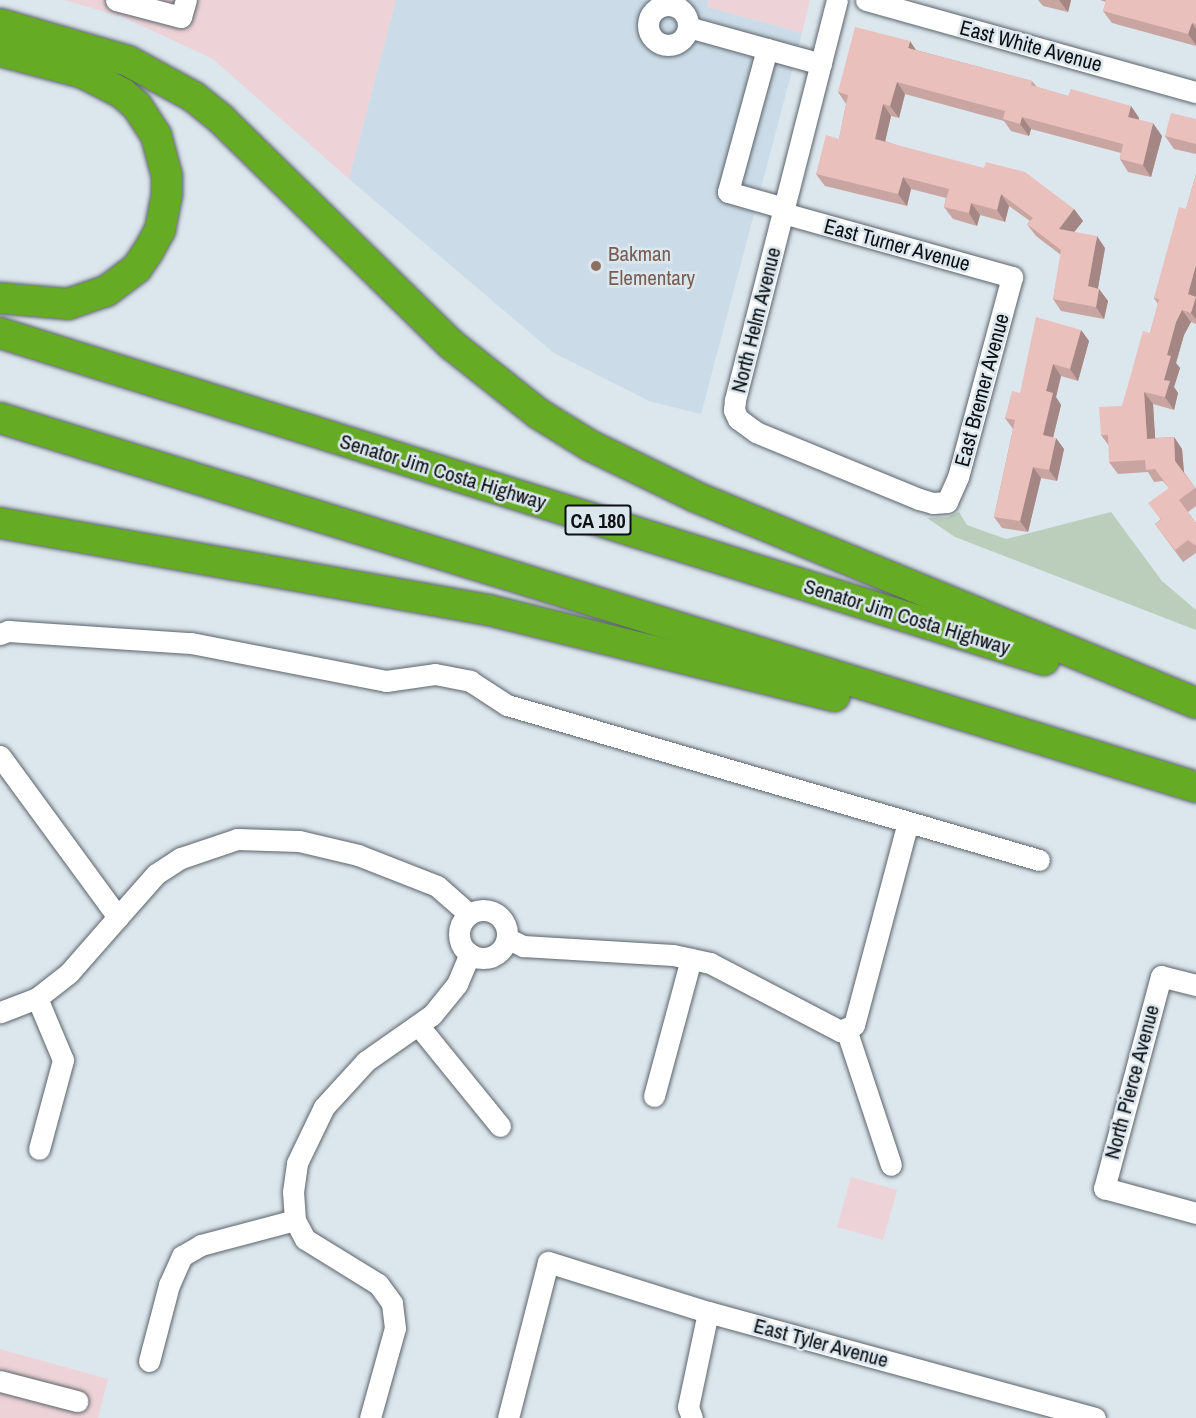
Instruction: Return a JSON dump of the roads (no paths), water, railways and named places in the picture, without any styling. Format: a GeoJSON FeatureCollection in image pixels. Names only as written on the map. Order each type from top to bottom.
{"type":"FeatureCollection","features":[{"type":"Feature","properties":{"kind":"highway"},"geometry":{"type":"LineString","coordinates":[[0,24],[128,61],[194,97],[221,119],[452,345],[539,414],[589,445],[696,497],[1196,705]]}},
{"type":"Feature","properties":{"kind":"highway"},"geometry":{"type":"LineString","coordinates":[[0,51],[83,73],[122,93],[137,106],[156,135],[167,176],[167,194],[159,230],[147,253],[137,268],[106,291],[68,304],[0,298]]}},
{"type":"Feature","properties":{"kind":"highway","name":"Senator Jim Costa Highway"},"geometry":{"type":"LineString","coordinates":[[0,333],[1196,705]]}},
{"type":"Feature","properties":{"kind":"highway"},"geometry":{"type":"LineString","coordinates":[[0,418],[1196,787]]}},
{"type":"Feature","properties":{"kind":"highway"},"geometry":{"type":"LineString","coordinates":[[0,523],[489,610],[1196,787]]}},
{"type":"Feature","properties":{"kind":"street"},"geometry":{"type":"LineString","coordinates":[[116,0],[181,17],[186,0]]}},
{"type":"Feature","properties":{"kind":"street","name":"North Helm Avenue"},"geometry":{"type":"LineString","coordinates":[[837,0],[735,400],[738,419],[756,432],[919,499],[933,503],[947,502]]}},
{"type":"Feature","properties":{"kind":"street","name":"East White Avenue"},"geometry":{"type":"LineString","coordinates":[[866,0],[1196,92]]}},
{"type":"Feature","properties":{"kind":"street"},"geometry":{"type":"LineString","coordinates":[[674,3],[686,14],[688,27],[682,39],[670,45],[652,37],[647,24],[652,12],[663,5],[674,3]]}},
{"type":"Feature","properties":{"kind":"street"},"geometry":{"type":"LineString","coordinates":[[688,27],[821,64]]}},
{"type":"Feature","properties":{"kind":"street","name":"East Turner Avenue"},"geometry":{"type":"LineString","coordinates":[[767,49],[728,192],[1012,277]]}},
{"type":"Feature","properties":{"kind":"street","name":"East Bremer Avenue"},"geometry":{"type":"LineString","coordinates":[[947,502],[958,477],[1012,277]]}},
{"type":"Feature","properties":{"kind":"street"},"geometry":{"type":"LineString","coordinates":[[0,634],[8,631],[191,643],[386,681],[435,674],[470,681],[507,705],[1039,860]]}},
{"type":"Feature","properties":{"kind":"street"},"geometry":{"type":"LineString","coordinates":[[0,756],[118,916]]}},
{"type":"Feature","properties":{"kind":"street"},"geometry":{"type":"LineString","coordinates":[[507,938],[523,946],[691,959],[710,963],[824,1025],[840,1031],[854,1025],[908,822]]}},
{"type":"Feature","properties":{"kind":"street"},"geometry":{"type":"LineString","coordinates":[[0,1012],[37,998],[69,973],[156,874],[173,863],[237,839],[299,841],[358,855],[437,886],[469,914],[493,912],[504,922],[507,938],[493,956],[470,954]]}},
{"type":"Feature","properties":{"kind":"street"},"geometry":{"type":"LineString","coordinates":[[469,914],[459,934],[470,954]]}},
{"type":"Feature","properties":{"kind":"street"},"geometry":{"type":"LineString","coordinates":[[370,1418],[395,1328],[392,1303],[378,1284],[305,1239],[295,1220],[293,1192],[297,1163],[324,1107],[366,1061],[432,1015],[457,984],[470,954]]}},
{"type":"Feature","properties":{"kind":"street"},"geometry":{"type":"LineString","coordinates":[[654,1096],[691,959]]}},
{"type":"Feature","properties":{"kind":"street","name":"North Pierce Avenue"},"geometry":{"type":"LineString","coordinates":[[1196,986],[1161,976],[1104,1188],[1196,1214]]}},
{"type":"Feature","properties":{"kind":"street"},"geometry":{"type":"LineString","coordinates":[[37,998],[63,1060],[39,1149]]}},
{"type":"Feature","properties":{"kind":"street"},"geometry":{"type":"LineString","coordinates":[[418,1025],[500,1126]]}},
{"type":"Feature","properties":{"kind":"street"},"geometry":{"type":"LineString","coordinates":[[846,1029],[891,1165]]}},
{"type":"Feature","properties":{"kind":"street"},"geometry":{"type":"LineString","coordinates":[[149,1361],[169,1285],[182,1256],[201,1245],[295,1220]]}},
{"type":"Feature","properties":{"kind":"street","name":"East Tyler Avenue"},"geometry":{"type":"LineString","coordinates":[[508,1418],[548,1262],[708,1312],[1095,1418]]}},
{"type":"Feature","properties":{"kind":"street"},"geometry":{"type":"LineString","coordinates":[[692,1418],[688,1407],[708,1312]]}},
{"type":"Feature","properties":{"kind":"street"},"geometry":{"type":"LineString","coordinates":[[0,1380],[77,1401]]}},
{"type":"Feature","properties":{"kind":"place","name":"Bakman Elementary"},"geometry":{"type":"Point","coordinates":[596,266]}}]}
